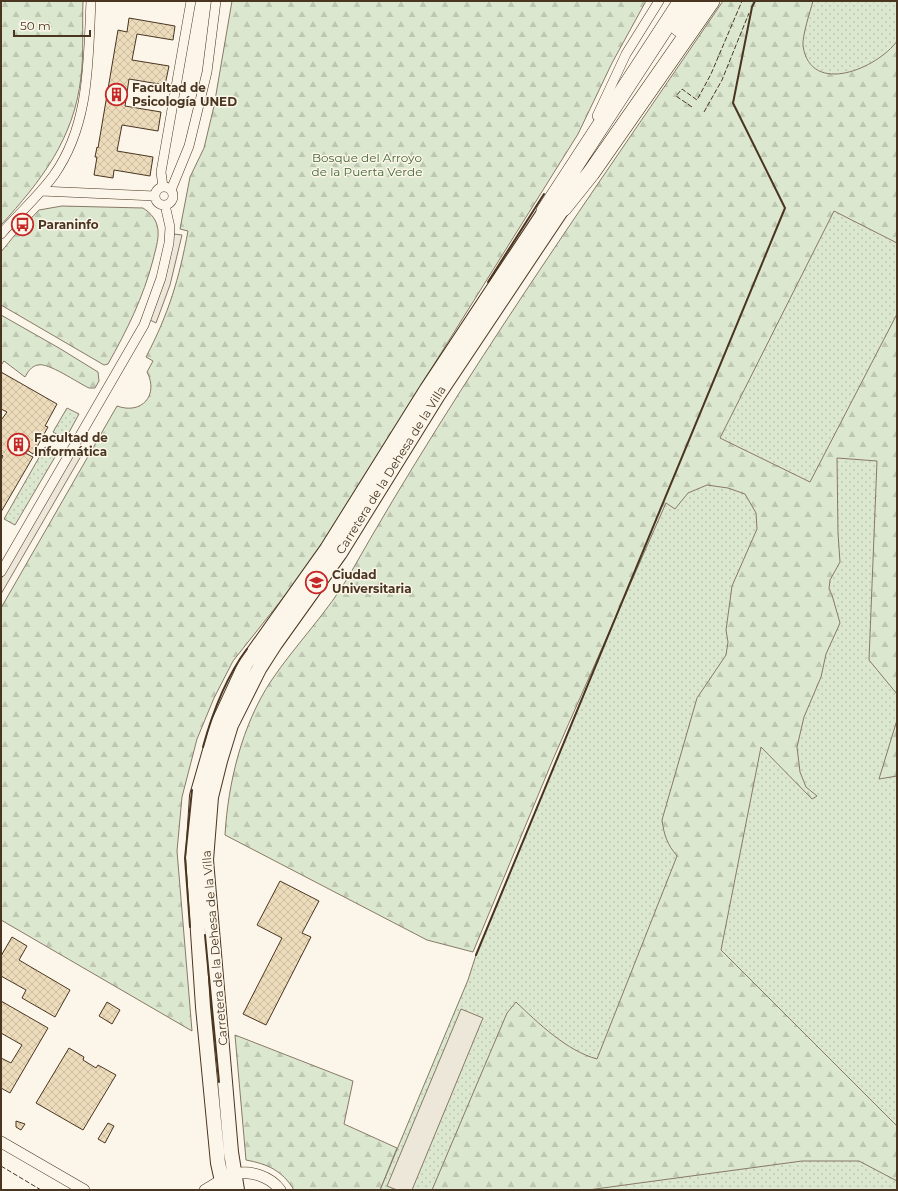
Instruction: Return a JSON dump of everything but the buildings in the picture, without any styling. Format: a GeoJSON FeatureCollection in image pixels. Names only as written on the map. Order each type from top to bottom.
{"type":"FeatureCollection","features":[{"type":"Feature","properties":{"kind":"highway"},"geometry":{"type":"LineString","coordinates":[[545,211],[569,160],[672,1]]}},
{"type":"Feature","properties":{"kind":"highway"},"geometry":{"type":"LineString","coordinates":[[545,211],[682,1]]}},
{"type":"Feature","properties":{"kind":"highway"},"geometry":{"type":"LineString","coordinates":[[563,208],[696,1]]}},
{"type":"Feature","properties":{"kind":"highway"},"geometry":{"type":"LineString","coordinates":[[563,208],[592,173],[711,1]]}},
{"type":"Feature","properties":{"kind":"main road","name":"Carretera de la Dehesa de la Villa"},"geometry":{"type":"LineString","coordinates":[[237,1190],[206,860],[211,798],[231,725],[259,669],[275,644],[340,553],[450,376],[563,208]]}},
{"type":"Feature","properties":{"kind":"main road","name":"Carretera de la Dehesa de la Villa"},"geometry":{"type":"LineString","coordinates":[[223,1186],[218,1163],[202,1007],[193,857],[197,796],[217,726],[246,663],[327,549],[427,389],[545,211]]}},
{"type":"Feature","properties":{"kind":"street"},"geometry":{"type":"LineString","coordinates":[[1,234],[41,191],[55,173],[68,148],[82,114],[87,80],[92,1]]}},
{"type":"Feature","properties":{"kind":"street"},"geometry":{"type":"LineString","coordinates":[[167,188],[157,190],[155,196],[159,204],[165,204],[172,199],[161,172],[191,1]]}},
{"type":"Feature","properties":{"kind":"street"},"geometry":{"type":"LineString","coordinates":[[167,188],[189,146],[207,72],[216,1]]}},
{"type":"Feature","properties":{"kind":"street"},"geometry":{"type":"LineString","coordinates":[[597,116],[626,54],[659,1]]}},
{"type":"Feature","properties":{"kind":"street"},"geometry":{"type":"LineString","coordinates":[[41,191],[155,196]]}},
{"type":"Feature","properties":{"kind":"street"},"geometry":{"type":"LineString","coordinates":[[1,572],[144,325],[161,278],[169,243],[170,227],[165,204]]}},
{"type":"Feature","properties":{"kind":"street"},"geometry":{"type":"LineString","coordinates":[[1,1142],[84,1190]]}},
{"type":"Feature","properties":{"kind":"street"},"geometry":{"type":"LineString","coordinates":[[205,1190],[223,1186],[235,1174],[248,1174],[263,1177],[274,1183],[280,1190]]}},
{"type":"Feature","properties":{"kind":"green space"},"geometry":{"type":"Polygon","coordinates":[[[1,1],[83,1],[81,77],[71,120],[53,158],[42,175],[16,209],[1,225],[1,1]]]}},
{"type":"Feature","properties":{"kind":"green space","name":"Bosque del Arroyo de la Puerta Verde"},"geometry":{"type":"Polygon","coordinates":[[[232,1],[646,1],[612,63],[578,134],[306,569],[233,661],[214,698],[197,739],[182,797],[177,851],[192,1031],[1,920],[1,608],[117,406],[134,408],[146,401],[149,395],[151,388],[147,372],[153,361],[146,357],[161,326],[181,265],[188,231],[180,229],[190,177],[204,148],[214,106],[232,1]]]}},
{"type":"Feature","properties":{"kind":"green space"},"geometry":{"type":"Polygon","coordinates":[[[723,1],[813,1],[805,30],[803,46],[809,62],[818,71],[831,74],[846,73],[861,68],[888,51],[897,41],[897,243],[834,211],[720,438],[810,482],[897,314],[897,694],[869,660],[877,461],[837,458],[840,562],[830,580],[829,589],[840,623],[826,654],[821,677],[804,717],[797,747],[800,772],[806,787],[817,796],[812,799],[761,747],[721,950],[897,1126],[897,1181],[859,1161],[802,1161],[588,1190],[432,1190],[507,1013],[516,1002],[543,1027],[564,1043],[575,1050],[597,1059],[677,856],[666,839],[662,820],[697,698],[726,655],[728,642],[726,630],[732,586],[757,529],[756,513],[745,494],[728,488],[707,485],[688,493],[675,509],[666,503],[554,757],[473,952],[427,940],[225,835],[229,795],[233,775],[244,735],[261,698],[271,681],[332,602],[483,355],[723,1]]]}},
{"type":"Feature","properties":{"kind":"green space"},"geometry":{"type":"Polygon","coordinates":[[[755,1],[897,1],[897,1190],[380,1190],[468,980],[476,955],[785,208],[755,1]]]}},
{"type":"Feature","properties":{"kind":"green space"},"geometry":{"type":"Polygon","coordinates":[[[62,206],[143,208],[153,217],[157,226],[157,245],[149,274],[128,326],[108,364],[104,365],[1,305],[1,252],[39,210],[62,206]]]}},
{"type":"Feature","properties":{"kind":"green space"},"geometry":{"type":"Polygon","coordinates":[[[1,315],[98,372],[99,381],[95,388],[89,388],[56,370],[43,365],[33,367],[25,377],[4,361],[1,365],[1,315]]]}},
{"type":"Feature","properties":{"kind":"green space"},"geometry":{"type":"Polygon","coordinates":[[[67,408],[79,414],[67,436],[62,437],[53,432],[67,408]]]}},
{"type":"Feature","properties":{"kind":"green space"},"geometry":{"type":"Polygon","coordinates":[[[45,447],[54,452],[55,457],[15,525],[4,519],[45,447]]]}},
{"type":"Feature","properties":{"kind":"green space"},"geometry":{"type":"Polygon","coordinates":[[[897,720],[897,776],[879,779],[897,720]]]}},
{"type":"Feature","properties":{"kind":"green space"},"geometry":{"type":"Polygon","coordinates":[[[235,1035],[353,1081],[344,1124],[397,1148],[380,1190],[294,1190],[284,1177],[273,1169],[246,1160],[235,1035]]]}},
{"type":"Feature","properties":{"kind":"shaded area"},"geometry":{"type":"Polygon","coordinates":[[[174,234],[182,235],[170,285],[156,323],[150,320],[174,234]]]}},
{"type":"Feature","properties":{"kind":"shaded area"},"geometry":{"type":"Polygon","coordinates":[[[78,447],[84,451],[1,594],[1,579],[78,447]]]}},
{"type":"Feature","properties":{"kind":"shaded area"},"geometry":{"type":"Polygon","coordinates":[[[461,1009],[483,1018],[412,1190],[397,1190],[387,1186],[461,1009]]]}},
{"type":"Feature","properties":{"kind":"fence"},"geometry":{"type":"LineString","coordinates":[[692,107],[676,96],[682,89],[697,100],[711,74],[742,1]]}},
{"type":"Feature","properties":{"kind":"fence"},"geometry":{"type":"LineString","coordinates":[[704,112],[722,80],[749,13]]}},
{"type":"Feature","properties":{"kind":"fence"},"geometry":{"type":"LineString","coordinates":[[1,1166],[41,1190]]}},
{"type":"Feature","properties":{"kind":"wall"},"geometry":{"type":"LineString","coordinates":[[476,955],[785,208],[733,103],[752,7],[755,1]]}},
{"type":"Feature","properties":{"kind":"wall"},"geometry":{"type":"LineString","coordinates":[[488,282],[544,194]]}},
{"type":"Feature","properties":{"kind":"wall"},"geometry":{"type":"LineString","coordinates":[[203,747],[220,696],[239,660],[247,649]]}},
{"type":"Feature","properties":{"kind":"wall"},"geometry":{"type":"LineString","coordinates":[[190,927],[185,858],[192,790]]}},
{"type":"Feature","properties":{"kind":"wall"},"geometry":{"type":"LineString","coordinates":[[205,935],[219,1082]]}},
{"type":"Feature","properties":{"kind":"place","name":"Facultad de Psicología UNED"},"geometry":{"type":"Point","coordinates":[117,95]}},
{"type":"Feature","properties":{"kind":"place","name":"Paraninfo"},"geometry":{"type":"Point","coordinates":[22,225]}},
{"type":"Feature","properties":{"kind":"place","name":"Facultad de Informática"},"geometry":{"type":"Point","coordinates":[19,445]}},
{"type":"Feature","properties":{"kind":"place","name":"Ciudad Universitaria"},"geometry":{"type":"Point","coordinates":[316,582]}}]}
